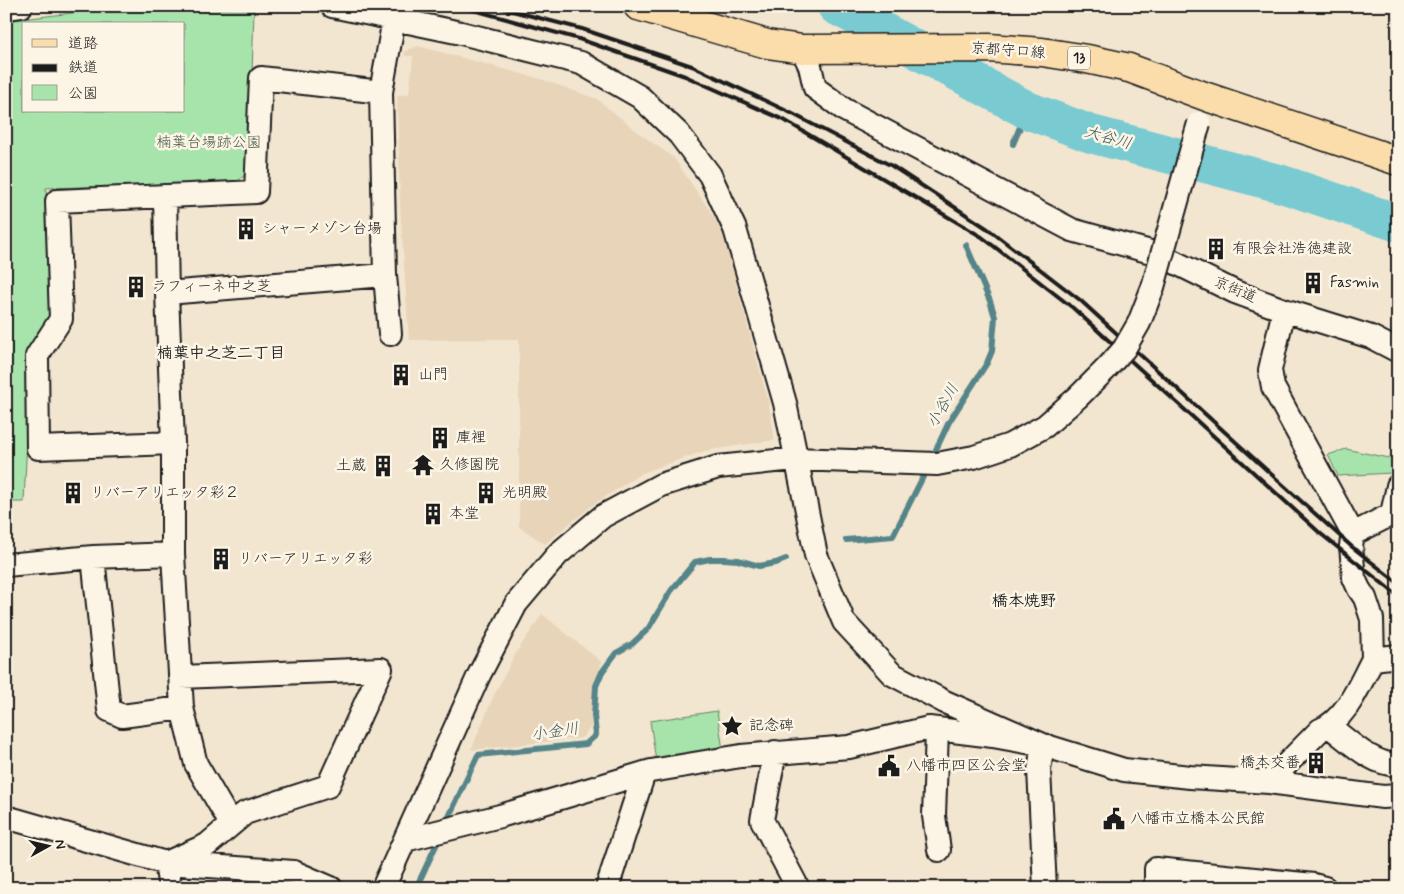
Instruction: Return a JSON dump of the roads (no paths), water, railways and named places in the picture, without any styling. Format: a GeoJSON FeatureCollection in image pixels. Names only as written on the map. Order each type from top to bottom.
{"type":"FeatureCollection","features":[{"type":"Feature","properties":{"kind":"main road","name":"京都守口線"},"geometry":{"type":"LineString","coordinates":[[638,6],[766,44],[802,49],[998,49],[1042,52],[1087,59],[1129,68],[1207,97],[1398,161]]}},
{"type":"Feature","properties":{"kind":"street"},"geometry":{"type":"LineString","coordinates":[[6,8],[21,6]]}},
{"type":"Feature","properties":{"kind":"street"},"geometry":{"type":"LineString","coordinates":[[332,6],[581,63],[640,97],[679,134],[710,175],[735,229],[785,403],[816,555],[844,622],[892,674],[945,702],[1043,745],[1124,770],[1190,777],[1269,782],[1383,797],[1398,796]]}},
{"type":"Feature","properties":{"kind":"street"},"geometry":{"type":"LineString","coordinates":[[390,334],[385,275],[381,92],[394,19]]}},
{"type":"Feature","properties":{"kind":"street","name":"京街道"},"geometry":{"type":"LineString","coordinates":[[802,49],[810,66],[814,88],[845,110],[1072,230],[1158,254],[1235,292],[1284,310],[1371,337],[1398,351]]}},
{"type":"Feature","properties":{"kind":"street"},"geometry":{"type":"LineString","coordinates":[[173,443],[38,448],[37,356],[61,319],[57,201],[256,192],[261,78],[381,92]]}},
{"type":"Feature","properties":{"kind":"street"},"geometry":{"type":"LineString","coordinates":[[382,888],[479,675],[516,604],[558,554],[602,516],[661,486],[718,467],[795,459],[937,464],[974,457],[1010,445],[1045,426],[1078,398],[1124,349],[1139,323],[1152,287],[1207,97]]}},
{"type":"Feature","properties":{"kind":"street"},"geometry":{"type":"LineString","coordinates":[[165,196],[173,443],[173,554],[182,708],[196,764],[231,824]]}},
{"type":"Feature","properties":{"kind":"street"},"geometry":{"type":"LineString","coordinates":[[167,293],[385,275]]}},
{"type":"Feature","properties":{"kind":"street"},"geometry":{"type":"LineString","coordinates":[[1269,782],[1320,730],[1330,726],[1345,709],[1373,659],[1372,619],[1365,598],[1354,578],[1351,546],[1353,534],[1336,499],[1274,387],[1270,370],[1284,310]]}},
{"type":"Feature","properties":{"kind":"street"},"geometry":{"type":"LineString","coordinates":[[1353,534],[1392,514],[1398,486]]}},
{"type":"Feature","properties":{"kind":"street"},"geometry":{"type":"LineString","coordinates":[[6,565],[93,557],[173,554]]}},
{"type":"Feature","properties":{"kind":"street"},"geometry":{"type":"LineString","coordinates":[[93,557],[108,710],[122,716],[182,708]]}},
{"type":"Feature","properties":{"kind":"street"},"geometry":{"type":"LineString","coordinates":[[1373,659],[1398,656]]}},
{"type":"Feature","properties":{"kind":"street"},"geometry":{"type":"LineString","coordinates":[[166,863],[207,845],[245,813],[328,786],[381,669],[180,677]]}},
{"type":"Feature","properties":{"kind":"street"},"geometry":{"type":"LineString","coordinates":[[1330,726],[1365,753],[1392,765],[1398,765]]}},
{"type":"Feature","properties":{"kind":"street"},"geometry":{"type":"LineString","coordinates":[[405,840],[500,816],[644,773],[741,756],[849,747],[929,728],[993,736],[1043,745]]}},
{"type":"Feature","properties":{"kind":"street"},"geometry":{"type":"LineString","coordinates":[[937,730],[934,816],[939,850]]}},
{"type":"Feature","properties":{"kind":"street"},"geometry":{"type":"LineString","coordinates":[[1043,745],[1039,770],[1045,888]]}},
{"type":"Feature","properties":{"kind":"street"},"geometry":{"type":"LineString","coordinates":[[775,752],[762,820],[798,888]]}},
{"type":"Feature","properties":{"kind":"street"},"geometry":{"type":"LineString","coordinates":[[607,888],[644,773]]}},
{"type":"Feature","properties":{"kind":"street"},"geometry":{"type":"LineString","coordinates":[[6,817],[166,863],[294,872],[331,888]]}},
{"type":"Feature","properties":{"kind":"street"},"geometry":{"type":"LineString","coordinates":[[166,863],[170,888]]}},
{"type":"Feature","properties":{"kind":"street"},"geometry":{"type":"LineString","coordinates":[[1156,888],[1156,870],[1314,885],[1325,888]]}},
{"type":"Feature","properties":{"kind":"waterway","name":"大谷川"},"geometry":{"type":"LineString","coordinates":[[836,6],[1027,110],[1091,134],[1282,184],[1398,223]]}},
{"type":"Feature","properties":{"kind":"waterway","name":"小金川"},"geometry":{"type":"LineString","coordinates":[[1013,144],[1027,110]]}},
{"type":"Feature","properties":{"kind":"waterway","name":"小谷川"},"geometry":{"type":"LineString","coordinates":[[932,458],[949,422],[987,363],[992,351],[995,317],[966,245]]}},
{"type":"Feature","properties":{"kind":"waterway","name":"小谷川"},"geometry":{"type":"LineString","coordinates":[[846,540],[893,536],[928,467]]}},
{"type":"Feature","properties":{"kind":"waterway","name":"小金川"},"geometry":{"type":"LineString","coordinates":[[446,823],[478,755],[586,744],[596,735],[594,715],[596,686],[602,672],[616,653],[632,644],[648,629],[671,591],[695,562],[724,559],[738,560],[759,566],[786,559]]}},
{"type":"Feature","properties":{"kind":"waterway","name":"小金川"},"geometry":{"type":"LineString","coordinates":[[416,888],[440,837]]}},
{"type":"Feature","properties":{"kind":"railway"},"geometry":{"type":"LineString","coordinates":[[459,6],[579,39],[685,76],[784,120],[982,237],[1073,308],[1321,534],[1398,596]]}},
{"type":"Feature","properties":{"kind":"railway"},"geometry":{"type":"LineString","coordinates":[[493,6],[582,29],[692,66],[789,112],[892,166],[988,229],[1080,300],[1351,546],[1398,583]]}},
{"type":"Feature","properties":{"kind":"place","name":"シャーメゾン台場"},"geometry":{"type":"Point","coordinates":[246,229]}},
{"type":"Feature","properties":{"kind":"place","name":"有限会社浩徳建設"},"geometry":{"type":"Point","coordinates":[1216,249]}},
{"type":"Feature","properties":{"kind":"place","name":"Fasmin"},"geometry":{"type":"Point","coordinates":[1313,283]}},
{"type":"Feature","properties":{"kind":"place","name":"ラフィーネ中之芝"},"geometry":{"type":"Point","coordinates":[136,287]}},
{"type":"Feature","properties":{"kind":"place","name":"山門"},"geometry":{"type":"Point","coordinates":[401,375]}},
{"type":"Feature","properties":{"kind":"place","name":"庫裡"},"geometry":{"type":"Point","coordinates":[440,438]}},
{"type":"Feature","properties":{"kind":"place","name":"久修園院"},"geometry":{"type":"Point","coordinates":[423,465]}},
{"type":"Feature","properties":{"kind":"place","name":"土蔵"},"geometry":{"type":"Point","coordinates":[383,466]}},
{"type":"Feature","properties":{"kind":"place","name":"リバーアリエッタ彩２"},"geometry":{"type":"Point","coordinates":[73,493]}},
{"type":"Feature","properties":{"kind":"place","name":"光明殿"},"geometry":{"type":"Point","coordinates":[486,493]}},
{"type":"Feature","properties":{"kind":"place","name":"本堂"},"geometry":{"type":"Point","coordinates":[433,514]}},
{"type":"Feature","properties":{"kind":"place","name":"リバーアリエッタ彩"},"geometry":{"type":"Point","coordinates":[221,559]}},
{"type":"Feature","properties":{"kind":"place","name":"記念碑"},"geometry":{"type":"Point","coordinates":[732,726]}},
{"type":"Feature","properties":{"kind":"place","name":"橋本交番"},"geometry":{"type":"Point","coordinates":[1316,763]}},
{"type":"Feature","properties":{"kind":"place","name":"八幡市四区公会堂"},"geometry":{"type":"Point","coordinates":[889,766]}},
{"type":"Feature","properties":{"kind":"place","name":"八幡市立橋本公民館"},"geometry":{"type":"Point","coordinates":[1114,819]}},
{"type":"Feature","properties":{"kind":"district","name":"楠葉中之芝二丁目"},"geometry":{"type":"Point","coordinates":[221,353]}},
{"type":"Feature","properties":{"kind":"district","name":"橋本焼野"},"geometry":{"type":"Point","coordinates":[1024,601]}},
{"type":"Feature","properties":{"kind":"park label","name":"楠葉台場跡公園"},"geometry":{"type":"Point","coordinates":[209,143]}}]}
